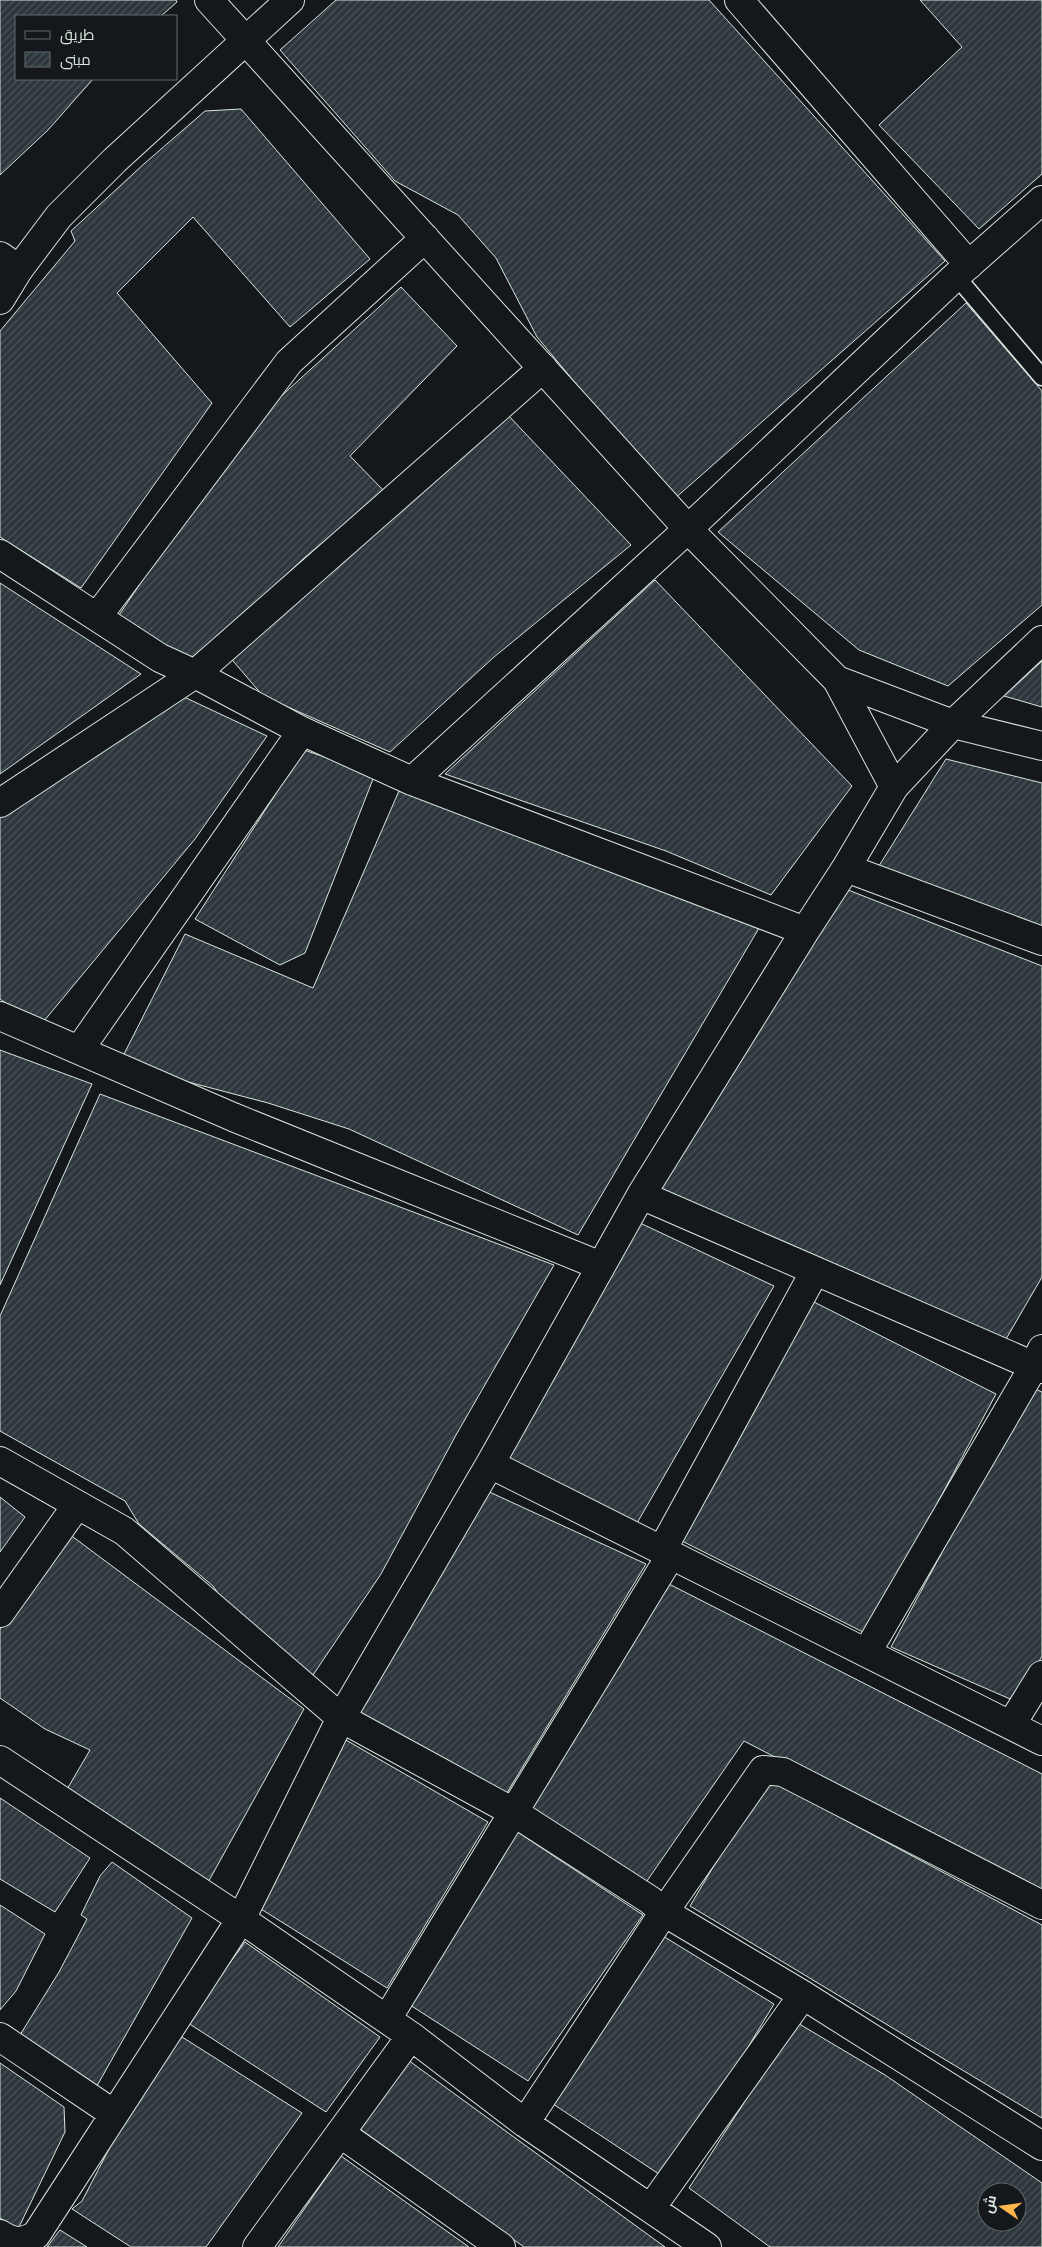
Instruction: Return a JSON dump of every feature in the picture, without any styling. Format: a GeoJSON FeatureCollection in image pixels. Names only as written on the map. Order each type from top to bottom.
{"type":"FeatureCollection","features":[{"type":"Feature","properties":{"kind":"street"},"geometry":{"type":"LineString","coordinates":[[209,0],[688,528],[837,680],[894,787]]}},
{"type":"Feature","properties":{"kind":"street"},"geometry":{"type":"LineString","coordinates":[[0,300],[10,262],[115,160],[290,0]]}},
{"type":"Feature","properties":{"kind":"street"},"geometry":{"type":"LineString","coordinates":[[746,2],[963,270]]}},
{"type":"Feature","properties":{"kind":"street"},"geometry":{"type":"LineString","coordinates":[[412,780],[688,528],[963,270],[1042,200]]}},
{"type":"Feature","properties":{"kind":"street"},"geometry":{"type":"LineString","coordinates":[[96,617],[289,362],[425,238]]}},
{"type":"Feature","properties":{"kind":"street"},"geometry":{"type":"LineString","coordinates":[[0,803],[196,674],[543,368]]}},
{"type":"Feature","properties":{"kind":"street"},"geometry":{"type":"LineString","coordinates":[[0,554],[160,658],[196,674],[302,731],[412,780],[805,930]]}},
{"type":"Feature","properties":{"kind":"street"},"geometry":{"type":"LineString","coordinates":[[0,2234],[11,2242],[25,2241],[36,2234],[241,1919],[341,1718],[490,1464],[641,1195],[805,930],[846,868],[894,787],[954,724],[1042,640]]}},
{"type":"Feature","properties":{"kind":"street"},"geometry":{"type":"LineString","coordinates":[[837,680],[954,724],[1042,746]]}},
{"type":"Feature","properties":{"kind":"street"},"geometry":{"type":"LineString","coordinates":[[79,1050],[302,731]]}},
{"type":"Feature","properties":{"kind":"street"},"geometry":{"type":"LineString","coordinates":[[846,868],[1042,941]]}},
{"type":"Feature","properties":{"kind":"street"},"geometry":{"type":"LineString","coordinates":[[0,1016],[233,1117],[601,1266]]}},
{"type":"Feature","properties":{"kind":"street"},"geometry":{"type":"LineString","coordinates":[[641,1195],[815,1271],[1039,1361],[867,1652]]}},
{"type":"Feature","properties":{"kind":"street"},"geometry":{"type":"LineString","coordinates":[[387,2019],[515,1813],[667,1553],[815,1271]]}},
{"type":"Feature","properties":{"kind":"street"},"geometry":{"type":"LineString","coordinates":[[0,1461],[124,1531],[341,1718],[515,1813],[650,1900],[664,1912],[803,1995],[1042,2146]]}},
{"type":"Feature","properties":{"kind":"street"},"geometry":{"type":"LineString","coordinates":[[490,1464],[1042,1741]]}},
{"type":"Feature","properties":{"kind":"street"},"geometry":{"type":"LineString","coordinates":[[0,1613],[77,1505]]}},
{"type":"Feature","properties":{"kind":"street"},"geometry":{"type":"LineString","coordinates":[[1011,1725],[1042,1675]]}},
{"type":"Feature","properties":{"kind":"street"},"geometry":{"type":"LineString","coordinates":[[0,1760],[241,1919],[387,2019],[525,2122],[707,2247]]}},
{"type":"Feature","properties":{"kind":"street"},"geometry":{"type":"LineString","coordinates":[[525,2122],[664,1912],[763,1770],[771,1769],[783,1772],[1042,1905]]}},
{"type":"Feature","properties":{"kind":"street"},"geometry":{"type":"LineString","coordinates":[[651,2208],[803,1995]]}},
{"type":"Feature","properties":{"kind":"street"},"geometry":{"type":"LineString","coordinates":[[257,2247],[411,2036]]}},
{"type":"Feature","properties":{"kind":"street"},"geometry":{"type":"LineString","coordinates":[[0,2037],[114,2114]]}},
{"type":"Feature","properties":{"kind":"street"},"geometry":{"type":"LineString","coordinates":[[340,2133],[501,2247]]}},
{"type":"Feature","properties":{"kind":"lane"},"geometry":{"type":"LineString","coordinates":[[963,270],[1042,377]]}},
{"type":"Feature","properties":{"kind":"building"},"geometry":{"type":"Polygon","coordinates":[[[0,0],[176,0],[177,2],[162,15],[15,15],[15,80],[92,80],[48,130],[0,175],[0,0]]]}},
{"type":"Feature","properties":{"kind":"building"},"geometry":{"type":"Polygon","coordinates":[[[336,0],[709,0],[945,261],[673,500],[537,337],[496,258],[458,215],[395,181],[280,50],[336,0]]]}},
{"type":"Feature","properties":{"kind":"building"},"geometry":{"type":"Polygon","coordinates":[[[920,0],[1042,0],[1042,174],[979,229],[879,125],[962,47],[920,0]]]}},
{"type":"Feature","properties":{"kind":"building"},"geometry":{"type":"Polygon","coordinates":[[[241,109],[370,259],[290,327],[193,217],[117,293],[212,403],[81,588],[0,537],[0,331],[75,241],[71,231],[205,111],[241,109]]]}},
{"type":"Feature","properties":{"kind":"building"},"geometry":{"type":"Polygon","coordinates":[[[401,287],[457,346],[350,456],[384,491],[303,559],[195,660],[155,645],[119,615],[244,430],[401,287]]]}},
{"type":"Feature","properties":{"kind":"building"},"geometry":{"type":"Polygon","coordinates":[[[966,303],[1042,391],[1042,605],[948,686],[859,650],[718,532],[966,303]]]}},
{"type":"Feature","properties":{"kind":"building"},"geometry":{"type":"Polygon","coordinates":[[[506,413],[631,545],[494,657],[390,752],[263,696],[228,655],[506,413]]]}},
{"type":"Feature","properties":{"kind":"building"},"geometry":{"type":"Polygon","coordinates":[[[655,580],[852,786],[771,895],[666,851],[445,774],[655,580]]]}},
{"type":"Feature","properties":{"kind":"building"},"geometry":{"type":"Polygon","coordinates":[[[0,583],[141,674],[0,774],[0,583]]]}},
{"type":"Feature","properties":{"kind":"building"},"geometry":{"type":"Polygon","coordinates":[[[1042,661],[1042,707],[1004,696],[1042,661]]]}},
{"type":"Feature","properties":{"kind":"building"},"geometry":{"type":"Polygon","coordinates":[[[184,697],[267,736],[195,839],[39,1027],[0,999],[0,816],[184,697]]]}},
{"type":"Feature","properties":{"kind":"building"},"geometry":{"type":"Polygon","coordinates":[[[304,750],[375,774],[305,953],[280,965],[195,919],[304,750]]]}},
{"type":"Feature","properties":{"kind":"building"},"geometry":{"type":"Polygon","coordinates":[[[946,759],[1042,783],[1042,935],[877,869],[946,759]]]}},
{"type":"Feature","properties":{"kind":"building"},"geometry":{"type":"Polygon","coordinates":[[[402,784],[762,923],[578,1235],[349,1129],[268,1103],[154,1073],[123,1056],[185,934],[313,988],[402,784]]]}},
{"type":"Feature","properties":{"kind":"building"},"geometry":{"type":"Polygon","coordinates":[[[843,888],[1042,966],[1042,1277],[1006,1339],[659,1188],[843,888]]]}},
{"type":"Feature","properties":{"kind":"building"},"geometry":{"type":"Polygon","coordinates":[[[0,1050],[92,1084],[0,1285],[0,1050]]]}},
{"type":"Feature","properties":{"kind":"building"},"geometry":{"type":"Polygon","coordinates":[[[100,1094],[554,1265],[456,1435],[381,1574],[313,1675],[238,1623],[213,1586],[139,1524],[125,1501],[0,1431],[0,1316],[100,1094]]]}},
{"type":"Feature","properties":{"kind":"building"},"geometry":{"type":"Polygon","coordinates":[[[640,1223],[774,1286],[637,1523],[502,1456],[640,1223]]]}},
{"type":"Feature","properties":{"kind":"building"},"geometry":{"type":"Polygon","coordinates":[[[812,1301],[996,1394],[867,1634],[676,1538],[812,1301]]]}},
{"type":"Feature","properties":{"kind":"building"},"geometry":{"type":"Polygon","coordinates":[[[1031,1387],[1042,1392],[1042,1656],[1017,1702],[891,1647],[1031,1387]]]}},
{"type":"Feature","properties":{"kind":"building"},"geometry":{"type":"Polygon","coordinates":[[[485,1490],[646,1564],[502,1801],[357,1718],[485,1490]]]}},
{"type":"Feature","properties":{"kind":"building"},"geometry":{"type":"Polygon","coordinates":[[[0,1497],[25,1517],[0,1552],[0,1497]]]}},
{"type":"Feature","properties":{"kind":"building"},"geometry":{"type":"Polygon","coordinates":[[[65,1531],[304,1709],[206,1886],[66,1791],[90,1750],[45,1729],[0,1698],[0,1629],[16,1608],[65,1531]]]}},
{"type":"Feature","properties":{"kind":"building"},"geometry":{"type":"Polygon","coordinates":[[[667,1583],[1042,1774],[1042,1896],[744,1741],[642,1888],[524,1808],[667,1583]]]}},
{"type":"Feature","properties":{"kind":"building"},"geometry":{"type":"Polygon","coordinates":[[[339,1736],[488,1822],[387,1988],[253,1904],[339,1736]]]}},
{"type":"Feature","properties":{"kind":"building"},"geometry":{"type":"Polygon","coordinates":[[[766,1778],[1042,1925],[1042,2118],[690,1906],[766,1778]]]}},
{"type":"Feature","properties":{"kind":"building"},"geometry":{"type":"Polygon","coordinates":[[[0,1798],[90,1858],[55,1912],[0,1879],[0,1798]]]}},
{"type":"Feature","properties":{"kind":"building"},"geometry":{"type":"Polygon","coordinates":[[[516,1831],[643,1915],[528,2081],[407,2003],[516,1831]]]}},
{"type":"Feature","properties":{"kind":"building"},"geometry":{"type":"Polygon","coordinates":[[[112,1862],[192,1918],[94,2091],[15,2043],[59,1972],[87,1919],[81,1915],[100,1876],[112,1862]]]}},
{"type":"Feature","properties":{"kind":"building"},"geometry":{"type":"Polygon","coordinates":[[[0,1905],[45,1934],[16,1991],[0,2010],[0,1905]]]}},
{"type":"Feature","properties":{"kind":"building"},"geometry":{"type":"Polygon","coordinates":[[[658,1933],[774,2004],[668,2180],[550,2102],[658,1933]]]}},
{"type":"Feature","properties":{"kind":"building"},"geometry":{"type":"Polygon","coordinates":[[[245,1942],[380,2037],[326,2112],[188,2023],[221,1964],[226,1968],[245,1942]]]}},
{"type":"Feature","properties":{"kind":"building"},"geometry":{"type":"Polygon","coordinates":[[[796,2022],[885,2075],[1042,2183],[1042,2247],[770,2247],[689,2188],[796,2022]]]}},
{"type":"Feature","properties":{"kind":"building"},"geometry":{"type":"Polygon","coordinates":[[[171,2030],[302,2113],[206,2247],[131,2247],[72,2209],[82,2201],[171,2030]]]}},
{"type":"Feature","properties":{"kind":"building"},"geometry":{"type":"Polygon","coordinates":[[[408,2060],[665,2247],[524,2247],[356,2126],[408,2060]]]}},
{"type":"Feature","properties":{"kind":"building"},"geometry":{"type":"Polygon","coordinates":[[[0,2063],[64,2107],[65,2132],[18,2229],[0,2218],[0,2063]]]}},
{"type":"Feature","properties":{"kind":"building"},"geometry":{"type":"Polygon","coordinates":[[[341,2156],[469,2247],[278,2247],[341,2156]]]}},
{"type":"Feature","properties":{"kind":"building"},"geometry":{"type":"Polygon","coordinates":[[[60,2230],[87,2247],[47,2247],[60,2230]]]}}]}
